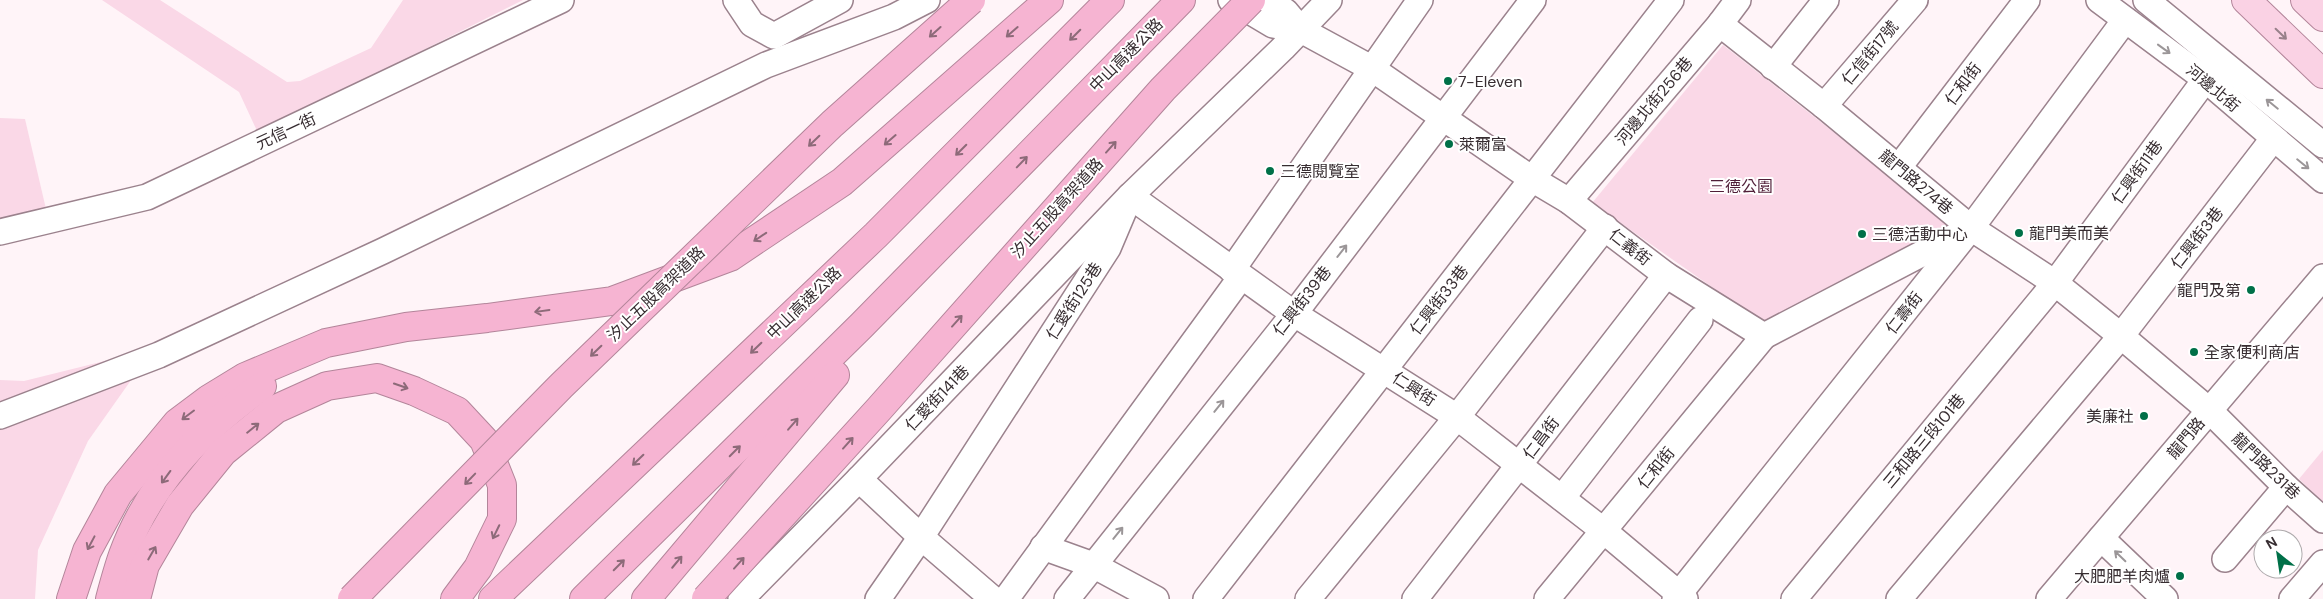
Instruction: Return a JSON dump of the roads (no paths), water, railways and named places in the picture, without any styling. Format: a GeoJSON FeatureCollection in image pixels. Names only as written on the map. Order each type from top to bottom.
{"type":"FeatureCollection","features":[{"type":"Feature","properties":{"kind":"highway","name":"汐止五股高架道路"},"geometry":{"type":"LineString","coordinates":[[352,599],[561,386],[832,124],[971,0]]}},
{"type":"Feature","properties":{"kind":"highway"},"geometry":{"type":"LineString","coordinates":[[70,599],[87,551],[118,494],[177,423],[209,399],[245,378],[319,346],[406,327],[612,301],[730,257],[842,182],[1048,0]]}},
{"type":"Feature","properties":{"kind":"highway","name":"中山高速公路"},"geometry":{"type":"LineString","coordinates":[[493,599],[876,235],[1110,0]]}},
{"type":"Feature","properties":{"kind":"highway","name":"中山高速公路"},"geometry":{"type":"LineString","coordinates":[[584,599],[862,325],[1181,0]]}},
{"type":"Feature","properties":{"kind":"highway","name":"汐止五股高架道路"},"geometry":{"type":"LineString","coordinates":[[706,599],[879,409],[1162,89],[1251,0]]}},
{"type":"Feature","properties":{"kind":"highway"},"geometry":{"type":"LineString","coordinates":[[646,599],[982,203]]}},
{"type":"Feature","properties":{"kind":"highway"},"geometry":{"type":"LineString","coordinates":[[110,599],[124,554],[149,501],[181,456],[223,415],[261,386],[303,359],[358,336]]}},
{"type":"Feature","properties":{"kind":"highway"},"geometry":{"type":"LineString","coordinates":[[136,599],[145,565],[180,505],[223,452],[276,409],[327,386],[377,378],[414,391],[457,411],[484,440],[502,486],[502,519],[478,568],[454,599]]}},
{"type":"Feature","properties":{"kind":"main road"},"geometry":{"type":"LineString","coordinates":[[2246,0],[2323,74]]}},
{"type":"Feature","properties":{"kind":"main road"},"geometry":{"type":"LineString","coordinates":[[2305,0],[2323,17]]}},
{"type":"Feature","properties":{"kind":"street","name":"元信一街"},"geometry":{"type":"LineString","coordinates":[[0,232],[147,197],[562,0]]}},
{"type":"Feature","properties":{"kind":"street"},"geometry":{"type":"LineString","coordinates":[[736,0],[752,24],[774,36],[840,0]]}},
{"type":"Feature","properties":{"kind":"street"},"geometry":{"type":"LineString","coordinates":[[0,416],[159,355],[383,251],[766,65],[894,18],[928,0]]}},
{"type":"Feature","properties":{"kind":"street","name":"仁義街"},"geometry":{"type":"LineString","coordinates":[[1232,0],[1273,25],[1301,30],[1371,68],[1445,117],[1532,179],[1569,201],[1666,275],[1764,336]]}},
{"type":"Feature","properties":{"kind":"street","name":"仁義街"},"geometry":{"type":"LineString","coordinates":[[1270,0],[1286,12],[1301,30]]}},
{"type":"Feature","properties":{"kind":"street","name":"仁愛街125巷"},"geometry":{"type":"LineString","coordinates":[[878,599],[921,537],[1108,248],[1130,196],[1301,30],[1329,0]]}},
{"type":"Feature","properties":{"kind":"street"},"geometry":{"type":"LineString","coordinates":[[1006,599],[1237,274],[1371,68],[1420,0]]}},
{"type":"Feature","properties":{"kind":"street","name":"仁興街39巷"},"geometry":{"type":"LineString","coordinates":[[1067,599],[1293,313],[1533,0]]}},
{"type":"Feature","properties":{"kind":"street","name":"仁興街33巷"},"geometry":{"type":"LineString","coordinates":[[1206,599],[1671,0]]}},
{"type":"Feature","properties":{"kind":"street","name":"河邊北街256巷"},"geometry":{"type":"LineString","coordinates":[[1569,201],[1720,24],[1738,0]]}},
{"type":"Feature","properties":{"kind":"street"},"geometry":{"type":"LineString","coordinates":[[1773,66],[1826,0]]}},
{"type":"Feature","properties":{"kind":"street","name":"仁信街17號"},"geometry":{"type":"LineString","coordinates":[[1824,106],[1915,0]]}},
{"type":"Feature","properties":{"kind":"street","name":"仁和街"},"geometry":{"type":"LineString","coordinates":[[1899,167],[2027,0]]}},
{"type":"Feature","properties":{"kind":"street","name":"河邊北街"},"geometry":{"type":"LineString","coordinates":[[2100,0],[2125,20],[2212,70],[2323,146]]}},
{"type":"Feature","properties":{"kind":"street","name":"河邊北街"},"geometry":{"type":"LineString","coordinates":[[2146,0],[2212,70],[2272,139],[2323,180]]}},
{"type":"Feature","properties":{"kind":"street","name":"仁壽街"},"geometry":{"type":"LineString","coordinates":[[1680,597],[1971,228],[2125,20]]}},
{"type":"Feature","properties":{"kind":"street","name":"龍門路274巷"},"geometry":{"type":"LineString","coordinates":[[1720,24],[1824,106],[1971,228],[2055,283],[2210,411]]}},
{"type":"Feature","properties":{"kind":"street","name":"仁興街11巷"},"geometry":{"type":"LineString","coordinates":[[2055,283],[2212,70]]}},
{"type":"Feature","properties":{"kind":"street","name":"仁興街3巷"},"geometry":{"type":"LineString","coordinates":[[1899,599],[2121,336],[2272,139]]}},
{"type":"Feature","properties":{"kind":"street","name":"仁興街"},"geometry":{"type":"LineString","coordinates":[[1130,196],[1293,313],[1457,417],[1604,531],[1680,597]]}},
{"type":"Feature","properties":{"kind":"street","name":"仁愛街141巷"},"geometry":{"type":"LineString","coordinates":[[741,599],[859,479],[1130,196]]}},
{"type":"Feature","properties":{"kind":"street"},"geometry":{"type":"LineString","coordinates":[[1308,599],[1457,417],[1605,227]]}},
{"type":"Feature","properties":{"kind":"street"},"geometry":{"type":"LineString","coordinates":[[1764,336],[1971,228]]}},
{"type":"Feature","properties":{"kind":"street","name":"仁昌街"},"geometry":{"type":"LineString","coordinates":[[1415,599],[1521,465],[1666,275]]}},
{"type":"Feature","properties":{"kind":"street","name":"龍門路"},"geometry":{"type":"LineString","coordinates":[[2049,599],[2323,277]]}},
{"type":"Feature","properties":{"kind":"street","name":"三和路三段101巷"},"geometry":{"type":"LineString","coordinates":[[1794,599],[2055,283]]}},
{"type":"Feature","properties":{"kind":"street"},"geometry":{"type":"LineString","coordinates":[[1562,498],[1700,320]]}},
{"type":"Feature","properties":{"kind":"street","name":"仁和街"},"geometry":{"type":"LineString","coordinates":[[1547,599],[1764,336]]}},
{"type":"Feature","properties":{"kind":"street","name":"龍門路231巷"},"geometry":{"type":"LineString","coordinates":[[2210,411],[2286,487],[2323,520]]}},
{"type":"Feature","properties":{"kind":"street"},"geometry":{"type":"LineString","coordinates":[[859,479],[921,537],[994,599]]}},
{"type":"Feature","properties":{"kind":"street"},"geometry":{"type":"LineString","coordinates":[[2225,559],[2286,487]]}},
{"type":"Feature","properties":{"kind":"street"},"geometry":{"type":"LineString","coordinates":[[2101,538],[2165,599]]}},
{"type":"Feature","properties":{"kind":"street"},"geometry":{"type":"LineString","coordinates":[[1043,547],[1093,565],[1156,599]]}},
{"type":"Feature","properties":{"kind":"street"},"geometry":{"type":"LineString","coordinates":[[2292,599],[2323,562]]}},
{"type":"Feature","properties":{"kind":"place","name":"7-Eleven"},"geometry":{"type":"Point","coordinates":[1448,81]}},
{"type":"Feature","properties":{"kind":"place","name":"萊爾富"},"geometry":{"type":"Point","coordinates":[1449,144]}},
{"type":"Feature","properties":{"kind":"place","name":"三德閱覽室"},"geometry":{"type":"Point","coordinates":[1270,171]}},
{"type":"Feature","properties":{"kind":"place","name":"龍門美而美"},"geometry":{"type":"Point","coordinates":[2019,233]}},
{"type":"Feature","properties":{"kind":"place","name":"三德活動中心"},"geometry":{"type":"Point","coordinates":[1862,234]}},
{"type":"Feature","properties":{"kind":"place","name":"龍門及第"},"geometry":{"type":"Point","coordinates":[2251,290]}},
{"type":"Feature","properties":{"kind":"place","name":"全家便利商店"},"geometry":{"type":"Point","coordinates":[2194,352]}},
{"type":"Feature","properties":{"kind":"place","name":"美廉社"},"geometry":{"type":"Point","coordinates":[2144,416]}},
{"type":"Feature","properties":{"kind":"place","name":"大肥肥羊肉爐"},"geometry":{"type":"Point","coordinates":[2180,576]}},
{"type":"Feature","properties":{"kind":"park label","name":"三德公園"},"geometry":{"type":"Point","coordinates":[1741,186]}}]}
